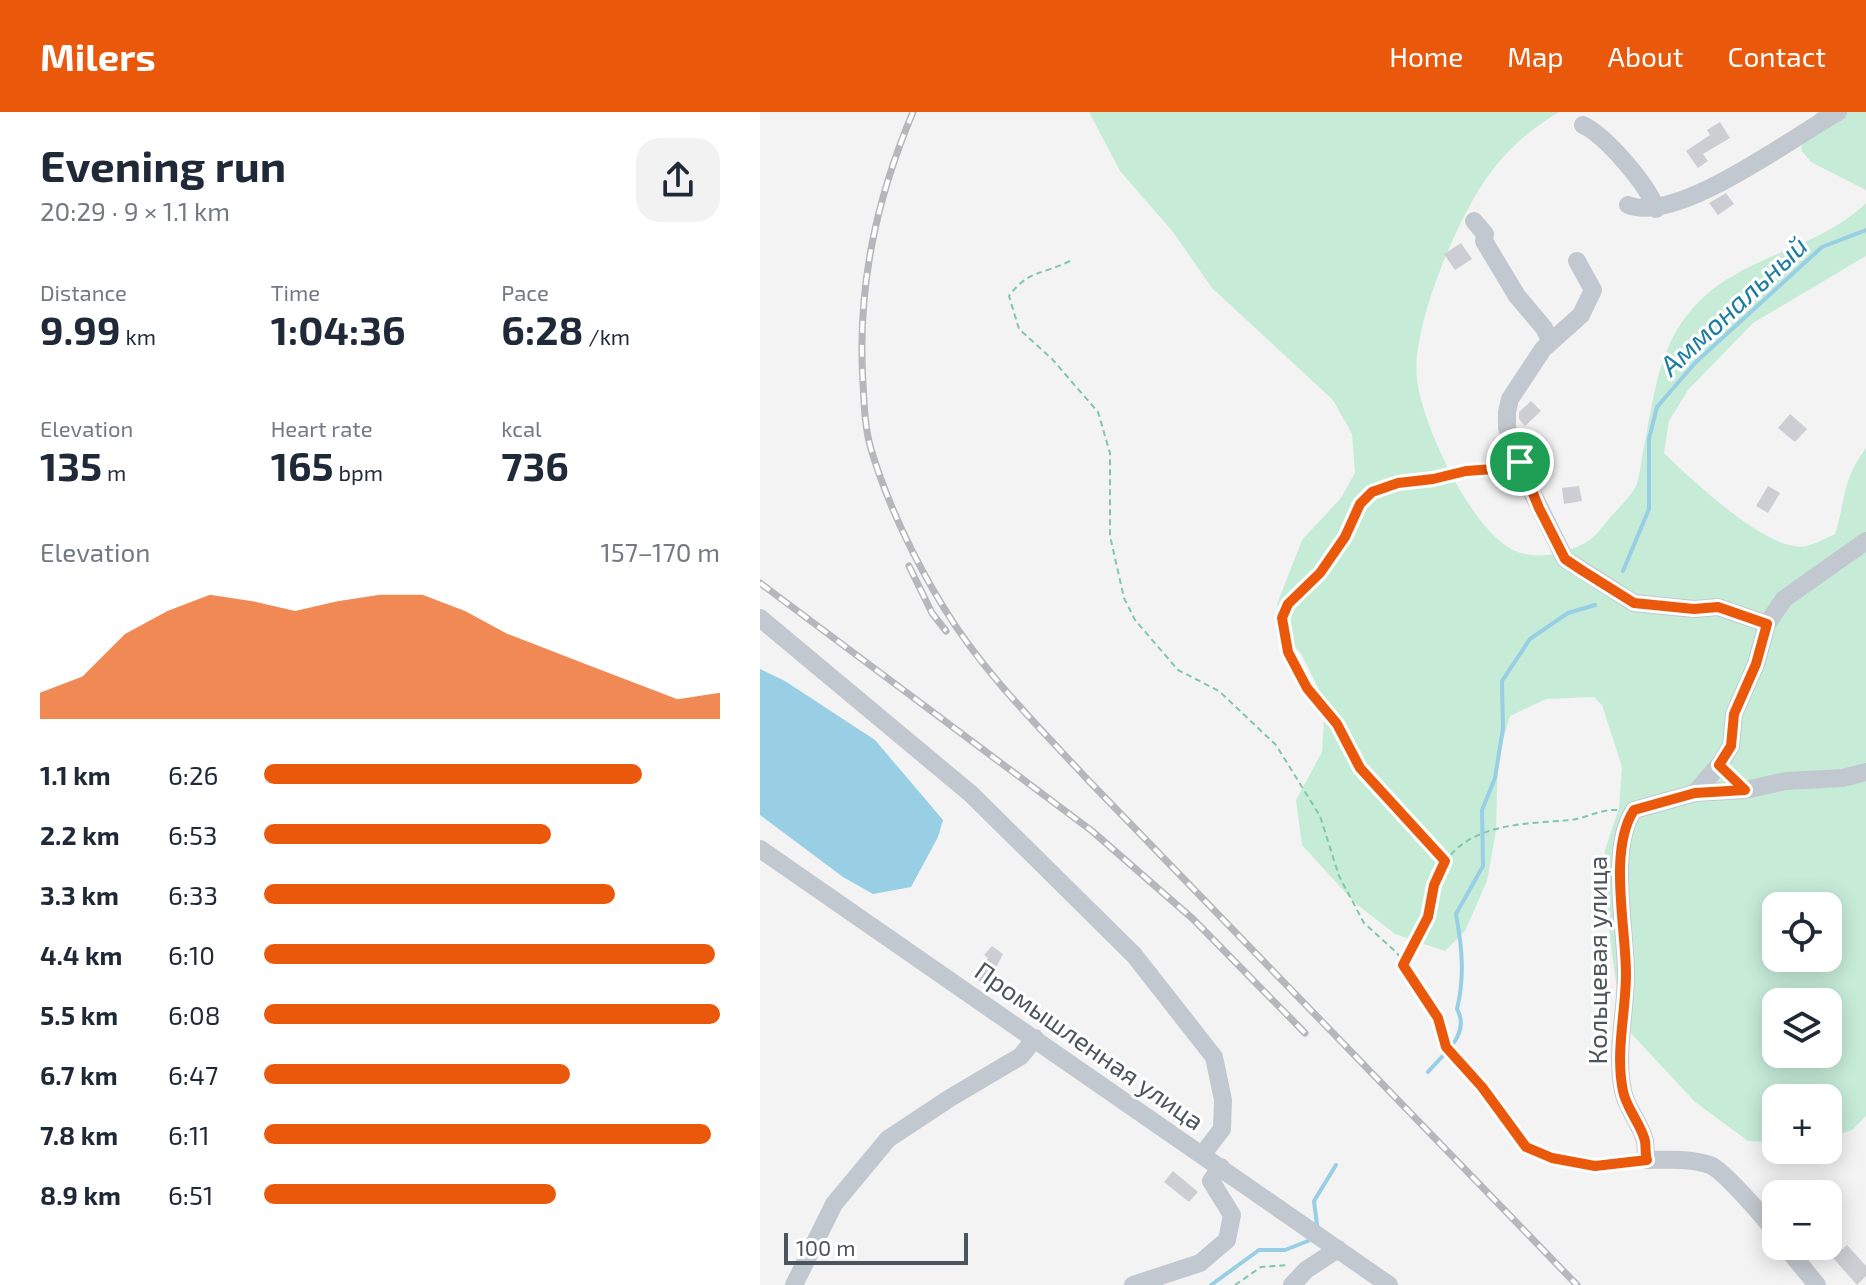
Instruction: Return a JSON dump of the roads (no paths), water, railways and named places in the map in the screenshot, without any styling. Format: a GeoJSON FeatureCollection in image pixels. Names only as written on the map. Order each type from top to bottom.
{"type":"FeatureCollection","features":[{"type":"Feature","properties":{"kind":"street"},"geometry":{"type":"LineString","coordinates":[[1628,205],[1641,210],[1656,209],[1763,161],[1808,128],[1838,112]]}},
{"type":"Feature","properties":{"kind":"street"},"geometry":{"type":"LineString","coordinates":[[1583,125],[1611,146],[1650,191],[1656,209]]}},
{"type":"Feature","properties":{"kind":"street"},"geometry":{"type":"LineString","coordinates":[[1474,221],[1485,234],[1484,241],[1517,296],[1544,328],[1551,342]]}},
{"type":"Feature","properties":{"kind":"street"},"geometry":{"type":"LineString","coordinates":[[1577,261],[1593,290],[1581,315],[1551,342],[1510,399],[1507,428],[1539,508],[1565,559],[1634,603],[1694,609],[1718,607],[1767,624]]}},
{"type":"Feature","properties":{"kind":"street"},"geometry":{"type":"LineString","coordinates":[[1695,793],[1731,746],[1734,714],[1756,664],[1767,624],[1784,599],[1866,541]]}},
{"type":"Feature","properties":{"kind":"street"},"geometry":{"type":"LineString","coordinates":[[760,618],[971,794],[1134,955],[1214,1057],[1223,1100],[1222,1129],[1202,1155]]}},
{"type":"Feature","properties":{"kind":"street"},"geometry":{"type":"LineString","coordinates":[[1719,765],[1745,790]]}},
{"type":"Feature","properties":{"kind":"street"},"geometry":{"type":"LineString","coordinates":[[1695,793],[1745,790],[1786,781],[1843,778],[1866,772]]}},
{"type":"Feature","properties":{"kind":"street","name":"Кольцевая улица"},"geometry":{"type":"LineString","coordinates":[[1695,793],[1634,810],[1627,821],[1623,839],[1621,918],[1626,973],[1620,1039],[1623,1091],[1645,1140],[1647,1160],[1683,1160],[1714,1166],[1762,1214]]}},
{"type":"Feature","properties":{"kind":"street","name":"Промышленная улица"},"geometry":{"type":"LineString","coordinates":[[760,849],[1389,1285]]}},
{"type":"Feature","properties":{"kind":"street"},"geometry":{"type":"LineString","coordinates":[[794,1285],[834,1204],[888,1139],[1021,1056],[1035,1038]]}},
{"type":"Feature","properties":{"kind":"street"},"geometry":{"type":"LineString","coordinates":[[1133,1285],[1200,1263],[1227,1240],[1232,1215],[1211,1181],[1221,1167]]}},
{"type":"Feature","properties":{"kind":"street"},"geometry":{"type":"LineString","coordinates":[[1292,1285],[1306,1270],[1338,1249]]}},
{"type":"Feature","properties":{"kind":"street"},"geometry":{"type":"LineString","coordinates":[[1796,1260],[1817,1285]]}},
{"type":"Feature","properties":{"kind":"water"},"geometry":{"type":"Polygon","coordinates":[[[760,669],[785,681],[875,740],[943,820],[938,837],[911,887],[873,894],[843,877],[760,815],[760,669]]]}},
{"type":"Feature","properties":{"kind":"waterway","name":"Аммональный"},"geometry":{"type":"LineString","coordinates":[[1623,571],[1649,509],[1649,439],[1657,407],[1696,362],[1822,247],[1866,230]]}},
{"type":"Feature","properties":{"kind":"waterway"},"geometry":{"type":"LineString","coordinates":[[1428,1072],[1454,1043],[1461,1027],[1457,1009],[1462,962],[1456,914],[1483,866],[1482,810],[1495,778],[1503,728],[1502,681],[1530,639],[1568,613],[1595,605]]}},
{"type":"Feature","properties":{"kind":"waterway"},"geometry":{"type":"LineString","coordinates":[[1317,1225],[1314,1201],[1336,1165]]}},
{"type":"Feature","properties":{"kind":"waterway"},"geometry":{"type":"LineString","coordinates":[[1211,1285],[1259,1250],[1285,1250],[1308,1241]]}},
{"type":"Feature","properties":{"kind":"railway"},"geometry":{"type":"LineString","coordinates":[[913,112],[889,178],[872,244],[863,313],[863,383],[871,449],[903,531],[933,590],[959,632],[1031,719],[1577,1285]]}},
{"type":"Feature","properties":{"kind":"railway"},"geometry":{"type":"LineString","coordinates":[[909,566],[932,613],[946,631]]}},
{"type":"Feature","properties":{"kind":"railway"},"geometry":{"type":"LineString","coordinates":[[760,583],[1092,831],[1193,919],[1305,1033]]}}]}
